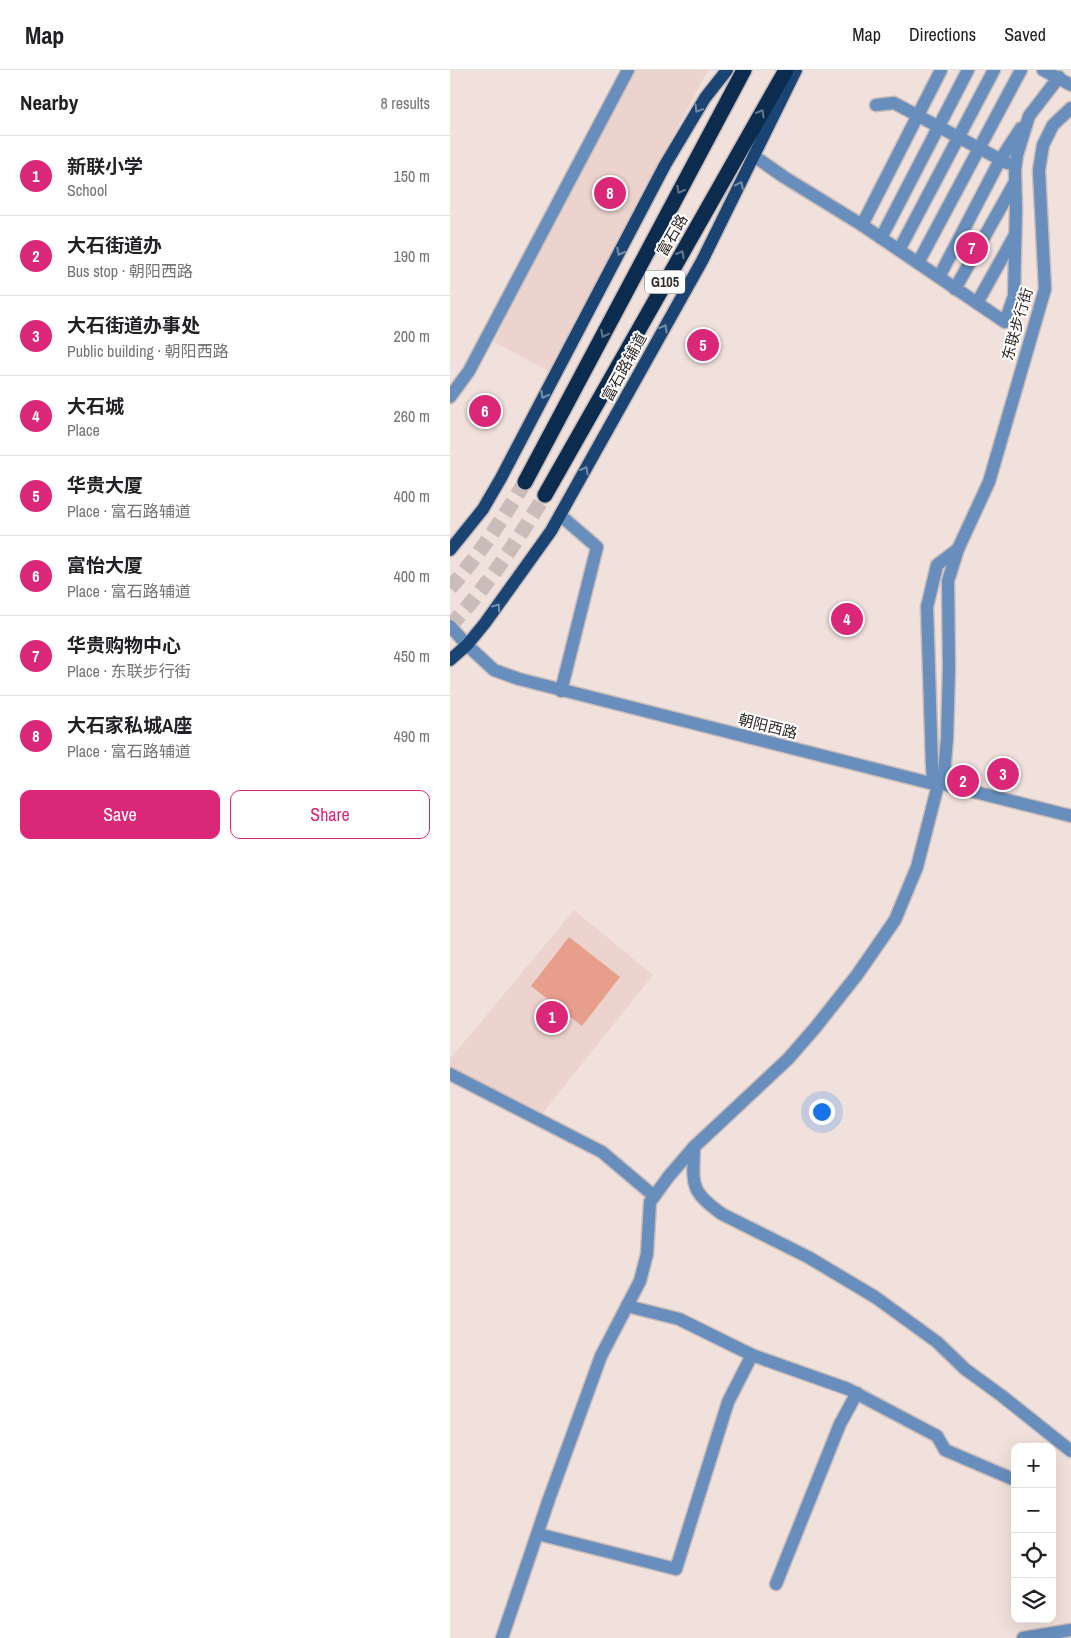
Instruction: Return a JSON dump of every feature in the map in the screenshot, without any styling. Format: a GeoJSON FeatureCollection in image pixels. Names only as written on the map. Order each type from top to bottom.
{"type":"FeatureCollection","features":[{"type":"Feature","properties":{"kind":"highway","name":"富石路"},"geometry":{"type":"LineString","coordinates":[[525,482],[744,70]]}},
{"type":"Feature","properties":{"kind":"highway","name":"富石路"},"geometry":{"type":"LineString","coordinates":[[545,495],[786,70]]}},
{"type":"Feature","properties":{"kind":"main road"},"geometry":{"type":"LineString","coordinates":[[450,550],[483,509],[501,478],[665,165],[705,98],[727,70]]}},
{"type":"Feature","properties":{"kind":"main road","name":"富石路辅道"},"geometry":{"type":"LineString","coordinates":[[450,660],[467,645],[485,624],[552,531],[702,261],[796,70]]}},
{"type":"Feature","properties":{"kind":"street"},"geometry":{"type":"LineString","coordinates":[[450,397],[469,371],[628,70]]}},
{"type":"Feature","properties":{"kind":"street"},"geometry":{"type":"LineString","coordinates":[[862,225],[941,70]]}},
{"type":"Feature","properties":{"kind":"street"},"geometry":{"type":"LineString","coordinates":[[881,238],[968,70]]}},
{"type":"Feature","properties":{"kind":"street"},"geometry":{"type":"LineString","coordinates":[[899,250],[994,70]]}},
{"type":"Feature","properties":{"kind":"street"},"geometry":{"type":"LineString","coordinates":[[918,263],[1021,70]]}},
{"type":"Feature","properties":{"kind":"street"},"geometry":{"type":"LineString","coordinates":[[1043,70],[1071,85]]}},
{"type":"Feature","properties":{"kind":"street"},"geometry":{"type":"LineString","coordinates":[[939,277],[1000,160],[1029,116],[1059,77]]}},
{"type":"Feature","properties":{"kind":"street"},"geometry":{"type":"LineString","coordinates":[[876,105],[894,103],[1016,168]]}},
{"type":"Feature","properties":{"kind":"street","name":"东联步行街"},"geometry":{"type":"LineString","coordinates":[[654,1196],[694,1147],[788,1059],[815,1028],[857,975],[895,920],[917,867],[940,784],[947,739],[948,581],[958,549],[989,482],[1045,289],[1039,170],[1043,145],[1053,125],[1071,108]]}},
{"type":"Feature","properties":{"kind":"street"},"geometry":{"type":"LineString","coordinates":[[754,156],[784,177],[862,225],[1005,322],[1014,296],[1017,155],[1029,116]]}},
{"type":"Feature","properties":{"kind":"street"},"geometry":{"type":"LineString","coordinates":[[956,289],[1015,182]]}},
{"type":"Feature","properties":{"kind":"street"},"geometry":{"type":"LineString","coordinates":[[976,303],[1016,234]]}},
{"type":"Feature","properties":{"kind":"street"},"geometry":{"type":"LineString","coordinates":[[560,516],[597,547],[561,691]]}},
{"type":"Feature","properties":{"kind":"street"},"geometry":{"type":"LineString","coordinates":[[940,784],[933,779],[932,766],[927,608],[936,565],[958,549]]}},
{"type":"Feature","properties":{"kind":"street","name":"朝阳西路"},"geometry":{"type":"LineString","coordinates":[[450,626],[494,670],[519,679],[561,691],[1071,816]]}},
{"type":"Feature","properties":{"kind":"street"},"geometry":{"type":"LineString","coordinates":[[450,1074],[602,1152],[654,1196],[650,1202],[647,1254],[640,1281],[601,1356],[502,1638]]}},
{"type":"Feature","properties":{"kind":"street"},"geometry":{"type":"LineString","coordinates":[[694,1147],[696,1192],[711,1206],[722,1214],[808,1257],[876,1297],[937,1342],[965,1369],[1071,1451]]}},
{"type":"Feature","properties":{"kind":"street"},"geometry":{"type":"LineString","coordinates":[[627,1306],[679,1319],[752,1355],[857,1393],[936,1436],[945,1450],[1011,1478]]}},
{"type":"Feature","properties":{"kind":"street"},"geometry":{"type":"LineString","coordinates":[[538,1534],[676,1569],[728,1402],[752,1355]]}},
{"type":"Feature","properties":{"kind":"street"},"geometry":{"type":"LineString","coordinates":[[776,1584],[840,1424],[857,1393]]}},
{"type":"Feature","properties":{"kind":"street"},"geometry":{"type":"LineString","coordinates":[[1023,1638],[1071,1630]]}},
{"type":"Feature","properties":{"kind":"shaded area"},"geometry":{"type":"Polygon","coordinates":[[[629,70],[708,70],[549,371],[494,342],[629,70]]]}},
{"type":"Feature","properties":{"kind":"shaded area"},"geometry":{"type":"Polygon","coordinates":[[[574,910],[653,975],[541,1115],[450,1070],[450,1059],[574,910]]]}},
{"type":"Feature","properties":{"kind":"shaded area"},"geometry":{"type":"Polygon","coordinates":[[[569,937],[620,977],[582,1026],[531,986],[569,937]]]}},
{"type":"Feature","properties":{"kind":"tunnel"},"geometry":{"type":"LineString","coordinates":[[450,588],[490,537],[525,482]]}},
{"type":"Feature","properties":{"kind":"tunnel"},"geometry":{"type":"LineString","coordinates":[[450,626],[501,563],[545,495]]}},
{"type":"Feature","properties":{"kind":"place","name":"大石家私城A座"},"geometry":{"type":"Point","coordinates":[610,193]}},
{"type":"Feature","properties":{"kind":"place","name":"华贵购物中心"},"geometry":{"type":"Point","coordinates":[972,248]}},
{"type":"Feature","properties":{"kind":"place","name":"华贵大厦"},"geometry":{"type":"Point","coordinates":[703,345]}},
{"type":"Feature","properties":{"kind":"place","name":"富怡大厦"},"geometry":{"type":"Point","coordinates":[485,411]}},
{"type":"Feature","properties":{"kind":"place","name":"大石城"},"geometry":{"type":"Point","coordinates":[847,619]}},
{"type":"Feature","properties":{"kind":"place","name":"大石街道办事处"},"geometry":{"type":"Point","coordinates":[1003,774]}},
{"type":"Feature","properties":{"kind":"place","name":"大石街道办"},"geometry":{"type":"Point","coordinates":[963,781]}},
{"type":"Feature","properties":{"kind":"place","name":"新联小学"},"geometry":{"type":"Point","coordinates":[552,1017]}}]}
